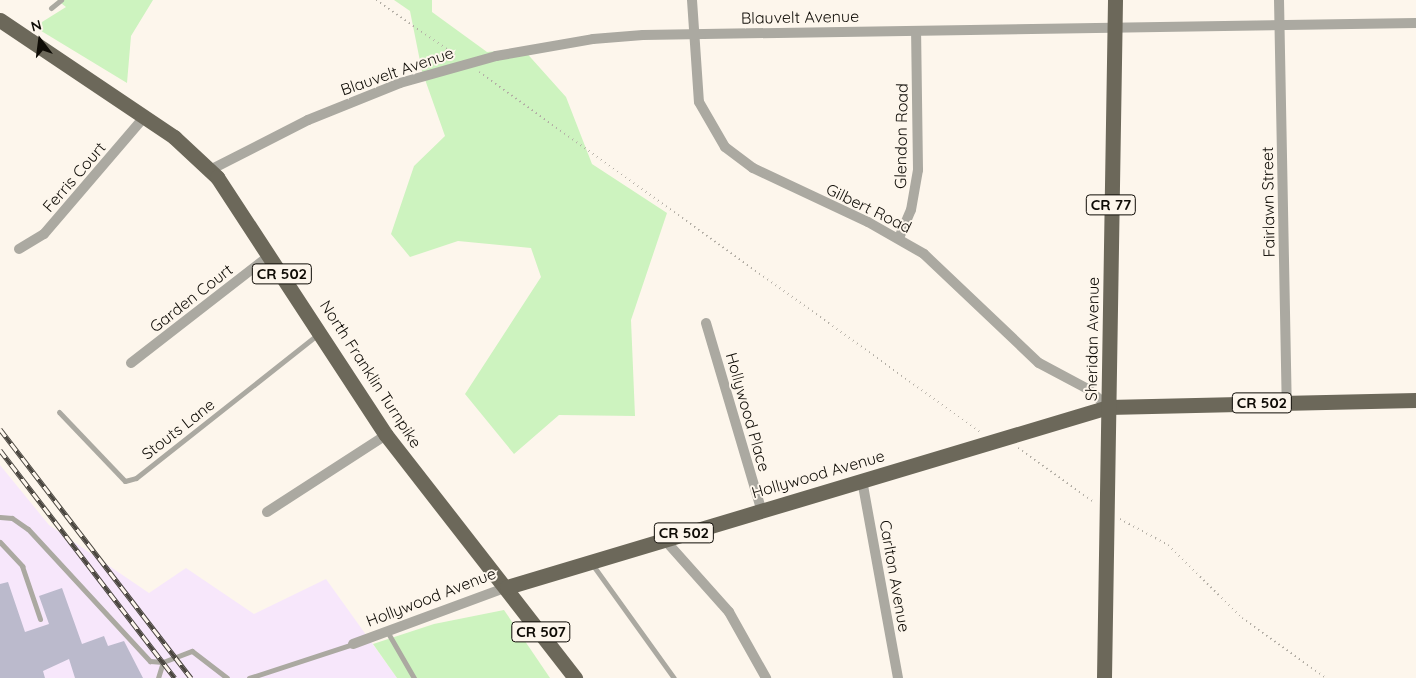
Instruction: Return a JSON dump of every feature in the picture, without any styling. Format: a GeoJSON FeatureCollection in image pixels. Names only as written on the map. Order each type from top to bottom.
{"type":"FeatureCollection","features":[{"type":"Feature","properties":{"kind":"main road","name":"Sheridan Avenue"},"geometry":{"type":"LineString","coordinates":[[1104,678],[1115,0]]}},
{"type":"Feature","properties":{"kind":"main road","name":"North Franklin Turnpike"},"geometry":{"type":"LineString","coordinates":[[0,20],[145,116],[210,170],[269,256],[386,435],[508,587],[575,678]]}},
{"type":"Feature","properties":{"kind":"main road","name":"Hollywood Avenue"},"geometry":{"type":"LineString","coordinates":[[508,587],[589,560],[1108,407],[1416,400]]}},
{"type":"Feature","properties":{"kind":"street","name":"Gilbert Road"},"geometry":{"type":"LineString","coordinates":[[692,0],[699,102],[725,147],[753,168],[899,238],[947,273],[1039,363],[1088,389],[1108,407]]}},
{"type":"Feature","properties":{"kind":"street","name":"Fairlawn Street"},"geometry":{"type":"LineString","coordinates":[[1279,0],[1287,403]]}},
{"type":"Feature","properties":{"kind":"street","name":"Blauvelt Avenue"},"geometry":{"type":"LineString","coordinates":[[210,170],[354,100],[468,64],[593,39],[693,34],[1416,23]]}},
{"type":"Feature","properties":{"kind":"street","name":"Glendon Road"},"geometry":{"type":"LineString","coordinates":[[899,238],[911,210],[918,170],[916,31]]}},
{"type":"Feature","properties":{"kind":"street","name":"Ferris Court"},"geometry":{"type":"LineString","coordinates":[[19,249],[44,234],[145,116]]}},
{"type":"Feature","properties":{"kind":"street","name":"Garden Court"},"geometry":{"type":"LineString","coordinates":[[131,363],[269,256]]}},
{"type":"Feature","properties":{"kind":"street","name":"Hollywood Place"},"geometry":{"type":"LineString","coordinates":[[706,323],[761,509]]}},
{"type":"Feature","properties":{"kind":"street"},"geometry":{"type":"LineString","coordinates":[[267,512],[386,435]]}},
{"type":"Feature","properties":{"kind":"street","name":"Carlton Avenue"},"geometry":{"type":"LineString","coordinates":[[862,480],[898,678]]}},
{"type":"Feature","properties":{"kind":"street"},"geometry":{"type":"LineString","coordinates":[[664,539],[729,612],[766,678]]}},
{"type":"Feature","properties":{"kind":"street","name":"Hollywood Avenue"},"geometry":{"type":"LineString","coordinates":[[353,644],[388,633],[508,587]]}},
{"type":"Feature","properties":{"kind":"lane"},"geometry":{"type":"LineString","coordinates":[[51,8],[61,0]]}},
{"type":"Feature","properties":{"kind":"lane","name":"Stouts Lane"},"geometry":{"type":"LineString","coordinates":[[59,412],[125,481],[136,478],[320,333]]}},
{"type":"Feature","properties":{"kind":"lane"},"geometry":{"type":"LineString","coordinates":[[0,517],[12,518],[28,529],[150,661],[163,662],[192,651],[227,678]]}},
{"type":"Feature","properties":{"kind":"lane"},"geometry":{"type":"LineString","coordinates":[[0,542],[22,566],[40,618]]}},
{"type":"Feature","properties":{"kind":"lane"},"geometry":{"type":"LineString","coordinates":[[589,560],[674,678]]}},
{"type":"Feature","properties":{"kind":"lane"},"geometry":{"type":"LineString","coordinates":[[388,633],[414,678]]}},
{"type":"Feature","properties":{"kind":"lane","name":"Hollywood Avenue"},"geometry":{"type":"LineString","coordinates":[[249,678],[353,644]]}},
{"type":"Feature","properties":{"kind":"lane"},"geometry":{"type":"LineString","coordinates":[[158,678],[163,662]]}},
{"type":"Feature","properties":{"kind":"path"},"geometry":{"type":"LineString","coordinates":[[376,0],[468,64],[982,434]]}},
{"type":"Feature","properties":{"kind":"path"},"geometry":{"type":"LineString","coordinates":[[1014,445],[1096,503]]}},
{"type":"Feature","properties":{"kind":"path"},"geometry":{"type":"LineString","coordinates":[[1114,515],[1168,545],[1242,618],[1326,678]]}},
{"type":"Feature","properties":{"kind":"shaded area"},"geometry":{"type":"Polygon","coordinates":[[[0,465],[49,525],[149,593],[186,568],[254,614],[326,579],[397,678],[0,678],[0,465]]]}},
{"type":"Feature","properties":{"kind":"green space"},"geometry":{"type":"Polygon","coordinates":[[[57,0],[153,0],[131,36],[127,83],[38,29],[42,22],[66,7],[57,0]]]}},
{"type":"Feature","properties":{"kind":"green space"},"geometry":{"type":"Polygon","coordinates":[[[394,0],[432,0],[432,12],[487,52],[523,49],[566,97],[592,164],[667,213],[631,320],[635,416],[559,415],[514,454],[465,394],[541,277],[531,248],[458,241],[410,257],[391,234],[414,166],[445,136],[422,71],[410,11],[394,0]]]}},
{"type":"Feature","properties":{"kind":"green space"},"geometry":{"type":"Polygon","coordinates":[[[504,610],[550,678],[397,678],[373,644],[434,624],[504,610]]]}},
{"type":"Feature","properties":{"kind":"building"},"geometry":{"type":"Polygon","coordinates":[[[8,582],[25,632],[49,624],[39,596],[62,588],[82,644],[104,636],[108,646],[124,641],[143,678],[75,678],[69,659],[43,671],[45,678],[0,678],[0,584],[8,582]]]}},
{"type":"Feature","properties":{"kind":"railway"},"geometry":{"type":"LineString","coordinates":[[0,429],[191,678]]}},
{"type":"Feature","properties":{"kind":"railway"},"geometry":{"type":"LineString","coordinates":[[0,450],[175,678]]}}]}
